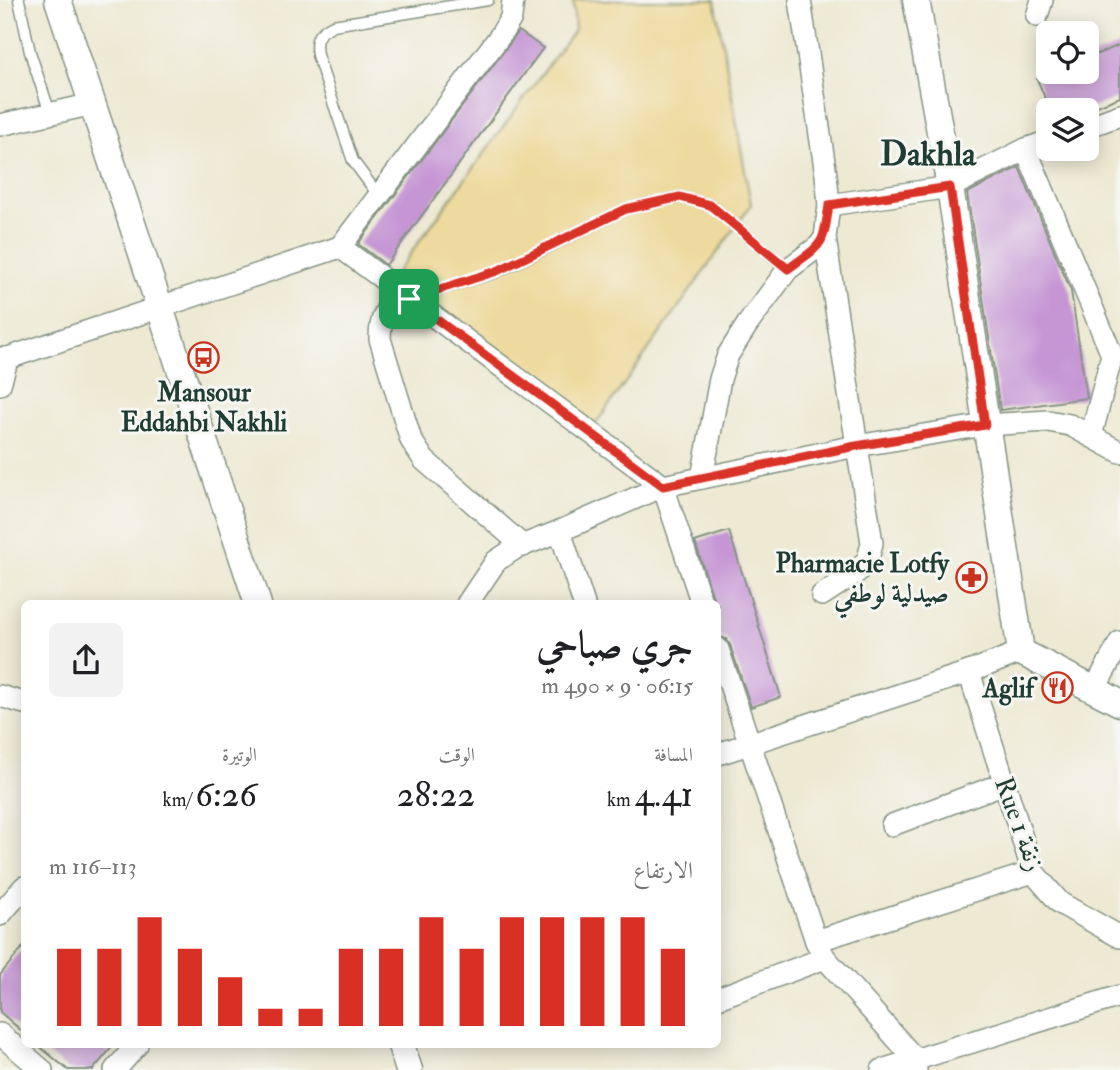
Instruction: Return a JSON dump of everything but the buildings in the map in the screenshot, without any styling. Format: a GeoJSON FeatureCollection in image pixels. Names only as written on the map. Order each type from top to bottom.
{"type":"FeatureCollection","features":[{"type":"Feature","properties":{"kind":"street"},"geometry":{"type":"LineString","coordinates":[[58,0],[257,600]]}},
{"type":"Feature","properties":{"kind":"street"},"geometry":{"type":"LineString","coordinates":[[0,384],[4,358],[340,247],[500,36],[511,18],[513,0]]}},
{"type":"Feature","properties":{"kind":"street"},"geometry":{"type":"LineString","coordinates":[[800,0],[829,205],[825,238],[872,543],[868,559],[857,572],[822,595]]}},
{"type":"Feature","properties":{"kind":"street"},"geometry":{"type":"LineString","coordinates":[[916,0],[950,187],[1021,652]]}},
{"type":"Feature","properties":{"kind":"street"},"geometry":{"type":"LineString","coordinates":[[0,125],[93,104]]}},
{"type":"Feature","properties":{"kind":"street"},"geometry":{"type":"LineString","coordinates":[[1099,123],[1120,116]]}},
{"type":"Feature","properties":{"kind":"street"},"geometry":{"type":"LineString","coordinates":[[829,205],[950,187],[1036,145]]}},
{"type":"Feature","properties":{"kind":"street"},"geometry":{"type":"LineString","coordinates":[[1026,149],[1116,353],[1091,436]]}},
{"type":"Feature","properties":{"kind":"street"},"geometry":{"type":"LineString","coordinates":[[702,478],[713,411],[728,355],[788,269],[819,246],[825,238]]}},
{"type":"Feature","properties":{"kind":"street"},"geometry":{"type":"LineString","coordinates":[[340,247],[663,486],[701,600]]}},
{"type":"Feature","properties":{"kind":"street"},"geometry":{"type":"LineString","coordinates":[[405,295],[386,307],[380,322],[380,339],[411,440],[424,460],[523,546]]}},
{"type":"Feature","properties":{"kind":"street"},"geometry":{"type":"LineString","coordinates":[[470,600],[496,561],[523,546],[663,486],[856,446],[985,425],[1048,421],[1070,425],[1120,452]]}},
{"type":"Feature","properties":{"kind":"street"},"geometry":{"type":"LineString","coordinates":[[560,531],[583,600]]}},
{"type":"Feature","properties":{"kind":"street"},"geometry":{"type":"LineString","coordinates":[[1094,690],[1120,642]]}},
{"type":"Feature","properties":{"kind":"street"},"geometry":{"type":"LineString","coordinates":[[721,753],[969,672],[1021,652],[1120,703]]}},
{"type":"Feature","properties":{"kind":"street"},"geometry":{"type":"LineString","coordinates":[[721,658],[820,949],[915,1064]]}},
{"type":"Feature","properties":{"kind":"street","name":"Rue 1 زنقة"},"geometry":{"type":"LineString","coordinates":[[969,672],[1033,872],[1060,903],[1120,937]]}},
{"type":"Feature","properties":{"kind":"street"},"geometry":{"type":"LineString","coordinates":[[0,696],[21,702]]}},
{"type":"Feature","properties":{"kind":"street"},"geometry":{"type":"LineString","coordinates":[[892,825],[1005,783]]}},
{"type":"Feature","properties":{"kind":"street"},"geometry":{"type":"LineString","coordinates":[[721,997],[820,949],[1033,872]]}},
{"type":"Feature","properties":{"kind":"street"},"geometry":{"type":"LineString","coordinates":[[0,915],[21,896]]}},
{"type":"Feature","properties":{"kind":"street"},"geometry":{"type":"LineString","coordinates":[[882,1070],[915,1064],[1120,996]]}},
{"type":"Feature","properties":{"kind":"street"},"geometry":{"type":"LineString","coordinates":[[0,1034],[42,1070]]}},
{"type":"Feature","properties":{"kind":"street"},"geometry":{"type":"LineString","coordinates":[[115,1070],[134,1048]]}},
{"type":"Feature","properties":{"kind":"street"},"geometry":{"type":"LineString","coordinates":[[402,1048],[409,1070]]}},
{"type":"Feature","properties":{"kind":"lane"},"geometry":{"type":"LineString","coordinates":[[19,0],[30,52],[50,113]]}},
{"type":"Feature","properties":{"kind":"lane"},"geometry":{"type":"LineString","coordinates":[[379,196],[353,161],[317,55],[315,43],[318,34],[333,25],[488,0]]}},
{"type":"Feature","properties":{"kind":"lane"},"geometry":{"type":"LineString","coordinates":[[405,295],[497,271],[626,209],[680,197],[710,205],[788,269]]}},
{"type":"Feature","properties":{"kind":"sand"},"geometry":{"type":"Polygon","coordinates":[[[573,0],[715,0],[751,205],[595,425],[394,276],[575,29],[573,0]]]}},
{"type":"Feature","properties":{"kind":"place","name":"Mansour Eddahbi Nakhli"},"geometry":{"type":"Point","coordinates":[204,357]}},
{"type":"Feature","properties":{"kind":"place","name":"Pharmacie Lotfy صيدلية لوطفي"},"geometry":{"type":"Point","coordinates":[972,578]}},
{"type":"Feature","properties":{"kind":"place","name":"Aglif"},"geometry":{"type":"Point","coordinates":[1057,688]}},
{"type":"Feature","properties":{"kind":"district","name":"Dakhla"},"geometry":{"type":"Point","coordinates":[928,153]}},
{"type":"Feature","properties":{"kind":"route"},"geometry":{"type":"LineString","coordinates":[[950,187],[985,425],[856,446],[663,486],[409,299],[497,271],[626,209],[680,197],[710,205],[788,269],[819,246],[825,238],[829,205],[950,187]]}}]}
